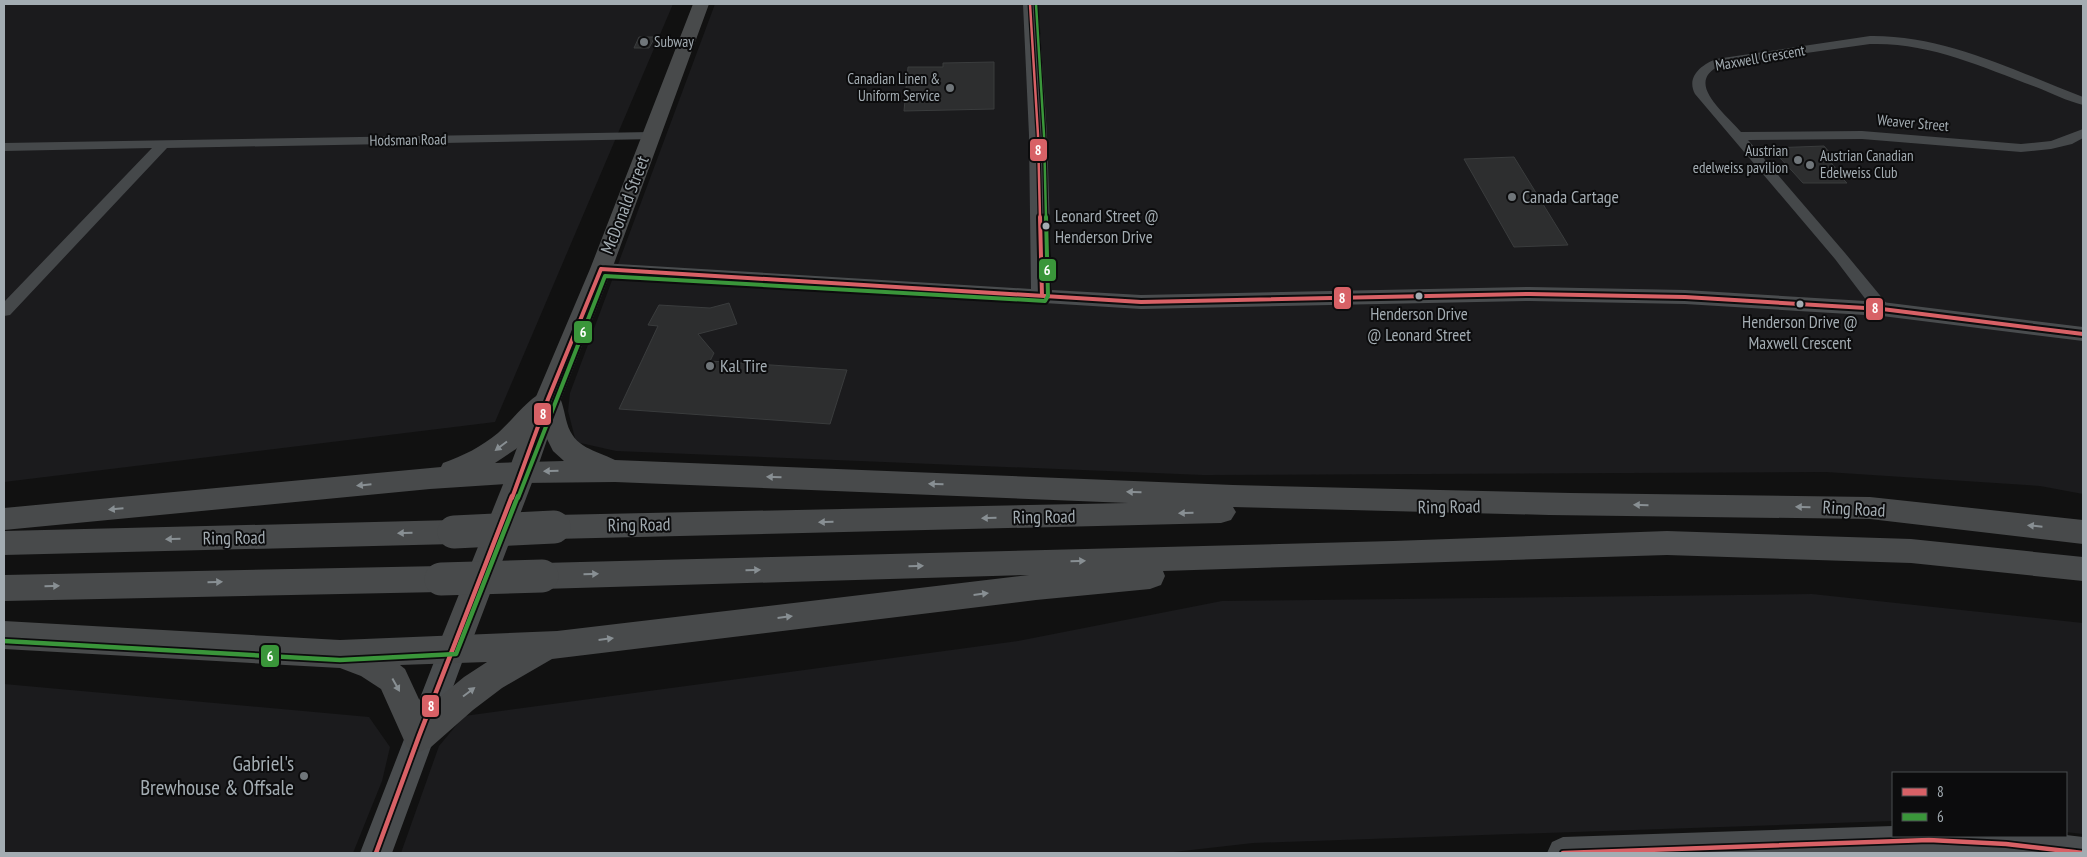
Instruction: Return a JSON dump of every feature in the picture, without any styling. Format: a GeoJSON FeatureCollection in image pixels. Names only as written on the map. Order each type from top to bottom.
{"type":"FeatureCollection","features":[{"type":"Feature","properties":{"kind":"highway"},"geometry":{"type":"LineString","coordinates":[[548,399],[553,428],[572,453],[584,462],[616,470]]}},
{"type":"Feature","properties":{"kind":"highway"},"geometry":{"type":"LineString","coordinates":[[430,478],[472,464],[496,450],[517,434],[548,399]]}},
{"type":"Feature","properties":{"kind":"highway"},"geometry":{"type":"LineString","coordinates":[[4,519],[430,478],[522,472],[616,470],[1233,496],[1567,504]]}},
{"type":"Feature","properties":{"kind":"highway","name":"Ring Road"},"geometry":{"type":"LineString","coordinates":[[4,543],[454,532],[554,527],[1567,504],[1870,508],[2083,532]]}},
{"type":"Feature","properties":{"kind":"highway"},"geometry":{"type":"LineString","coordinates":[[4,588],[441,579],[1393,553],[1667,543],[1911,551],[2083,569]]}},
{"type":"Feature","properties":{"kind":"highway"},"geometry":{"type":"LineString","coordinates":[[4,635],[340,654],[557,645],[1036,587],[1393,553]]}},
{"type":"Feature","properties":{"kind":"highway"},"geometry":{"type":"LineString","coordinates":[[340,654],[373,666],[394,679],[419,736],[461,698],[488,678],[514,662],[557,645]]}},
{"type":"Feature","properties":{"kind":"main road","name":"McDonald Street"},"geometry":{"type":"LineString","coordinates":[[452,649],[522,472],[548,399],[602,269],[701,4]]}},
{"type":"Feature","properties":{"kind":"street"},"geometry":{"type":"LineString","coordinates":[[1030,4],[1038,143],[1042,296]]}},
{"type":"Feature","properties":{"kind":"street","name":"Maxwell Crescent"},"geometry":{"type":"LineString","coordinates":[[1882,309],[1840,256],[1699,90],[1697,79],[1706,68],[1720,62],[1870,40],[1903,40],[1937,47],[2083,101]]}},
{"type":"Feature","properties":{"kind":"street","name":"Weaver Street"},"geometry":{"type":"LineString","coordinates":[[1738,136],[1862,136],[2022,148],[2051,145],[2067,141],[2083,133]]}},
{"type":"Feature","properties":{"kind":"street","name":"Hodsman Road"},"geometry":{"type":"LineString","coordinates":[[4,147],[651,136]]}},
{"type":"Feature","properties":{"kind":"street"},"geometry":{"type":"LineString","coordinates":[[4,311],[164,144]]}},
{"type":"Feature","properties":{"kind":"street"},"geometry":{"type":"LineString","coordinates":[[602,269],[1141,302],[1530,294],[1685,297],[1882,309],[2083,334]]}},
{"type":"Feature","properties":{"kind":"street","name":"McDonald Street"},"geometry":{"type":"LineString","coordinates":[[376,853],[452,649]]}},
{"type":"Feature","properties":{"kind":"street"},"geometry":{"type":"LineString","coordinates":[[1563,853],[1929,840],[1979,840],[2017,843],[2083,853]]}},
{"type":"Feature","properties":{"kind":"shaded area"},"geometry":{"type":"Polygon","coordinates":[[[4,4],[673,4],[495,422],[4,482],[4,4]]]}},
{"type":"Feature","properties":{"kind":"shaded area"},"geometry":{"type":"Polygon","coordinates":[[[715,4],[2083,4],[2083,494],[2040,486],[1826,472],[1203,475],[616,451],[576,442],[568,411],[570,393],[715,4]]]}},
{"type":"Feature","properties":{"kind":"shaded area"},"geometry":{"type":"Polygon","coordinates":[[[1812,594],[2083,623],[2083,834],[2067,832],[2067,772],[1892,772],[1892,821],[1253,843],[1165,853],[401,853],[439,746],[464,716],[1018,641],[1222,601],[1812,594]]]}},
{"type":"Feature","properties":{"kind":"shaded area"},"geometry":{"type":"Polygon","coordinates":[[[4,684],[369,717],[390,747],[382,781],[353,853],[4,853],[4,684]]]}},
{"type":"Feature","properties":{"kind":"building","name":"Subway"},"geometry":{"type":"Polygon","coordinates":[[[639,37],[655,37],[649,48],[634,48],[639,37]]]}},
{"type":"Feature","properties":{"kind":"building","name":"Canadian Linen & Uniform Service"},"geometry":{"type":"Polygon","coordinates":[[[994,62],[994,109],[904,111],[908,67],[943,67],[943,63],[994,62]]]}},
{"type":"Feature","properties":{"kind":"building","name":"Austrian Canadian Edelweiss Club"},"geometry":{"type":"Polygon","coordinates":[[[1824,146],[1836,160],[1829,160],[1837,170],[1834,170],[1847,183],[1803,183],[1771,148],[1824,146]]]}},
{"type":"Feature","properties":{"kind":"building","name":"Canada Cartage"},"geometry":{"type":"Polygon","coordinates":[[[1514,157],[1568,245],[1514,247],[1464,159],[1514,157]]]}},
{"type":"Feature","properties":{"kind":"building","name":"Kal Tire"},"geometry":{"type":"Polygon","coordinates":[[[729,303],[737,324],[698,334],[714,353],[710,361],[847,370],[830,424],[619,409],[658,326],[648,325],[659,305],[710,308],[729,303]]]}},
{"type":"Feature","properties":{"kind":"transit line","name":"8"},"geometry":{"type":"LineString","coordinates":[[1030,4],[1038,135],[1042,296]]}},
{"type":"Feature","properties":{"kind":"transit line","name":"6"},"geometry":{"type":"LineString","coordinates":[[4,641],[340,660],[456,654],[605,276],[1045,301],[1048,296],[1044,135],[1036,4]]}},
{"type":"Feature","properties":{"kind":"transit line","name":"8"},"geometry":{"type":"LineString","coordinates":[[601,269],[1141,302],[1530,294],[1685,297],[1882,309],[2083,334]]}},
{"type":"Feature","properties":{"kind":"transit line","name":"8"},"geometry":{"type":"LineString","coordinates":[[376,853],[419,736],[522,472],[548,399],[601,269]]}},
{"type":"Feature","properties":{"kind":"transit line","name":"8"},"geometry":{"type":"LineString","coordinates":[[1563,853],[1929,840],[2006,844],[2083,853]]}},
{"type":"Feature","properties":{"kind":"place","name":"Subway"},"geometry":{"type":"Point","coordinates":[644,42]}},
{"type":"Feature","properties":{"kind":"place","name":"Canadian Linen & Uniform Service"},"geometry":{"type":"Point","coordinates":[950,88]}},
{"type":"Feature","properties":{"kind":"place","name":"Austrian edelweiss pavilion"},"geometry":{"type":"Point","coordinates":[1798,160]}},
{"type":"Feature","properties":{"kind":"place","name":"Austrian Canadian Edelweiss Club"},"geometry":{"type":"Point","coordinates":[1810,165]}},
{"type":"Feature","properties":{"kind":"place","name":"Canada Cartage"},"geometry":{"type":"Point","coordinates":[1512,197]}},
{"type":"Feature","properties":{"kind":"place","name":"Leonard Street @ Henderson Drive"},"geometry":{"type":"Point","coordinates":[1046,226]}},
{"type":"Feature","properties":{"kind":"place","name":"Henderson Drive @ Leonard Street"},"geometry":{"type":"Point","coordinates":[1419,296]}},
{"type":"Feature","properties":{"kind":"place","name":"Henderson Drive @ Maxwell Crescent"},"geometry":{"type":"Point","coordinates":[1800,304]}},
{"type":"Feature","properties":{"kind":"place","name":"Kal Tire"},"geometry":{"type":"Point","coordinates":[710,366]}},
{"type":"Feature","properties":{"kind":"place","name":"Gabriel's Brewhouse & Offsale"},"geometry":{"type":"Point","coordinates":[304,776]}}]}
